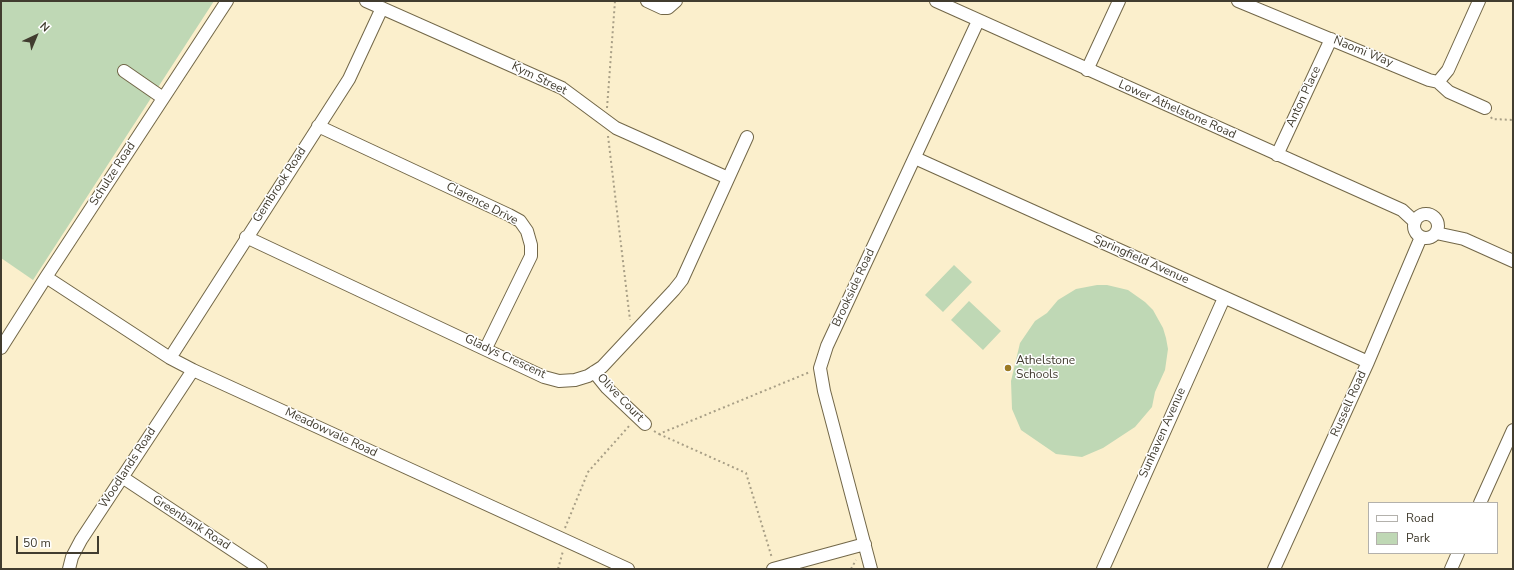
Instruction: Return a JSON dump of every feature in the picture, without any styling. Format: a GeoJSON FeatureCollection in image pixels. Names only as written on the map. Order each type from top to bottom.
{"type":"FeatureCollection","features":[{"type":"Feature","properties":{"kind":"street","name":"Schulze Road"},"geometry":{"type":"LineString","coordinates":[[1,348],[227,1]]}},
{"type":"Feature","properties":{"kind":"street","name":"Kym Street"},"geometry":{"type":"LineString","coordinates":[[366,1],[562,88],[616,128],[728,178]]}},
{"type":"Feature","properties":{"kind":"street"},"geometry":{"type":"LineString","coordinates":[[647,1],[662,8],[668,8],[676,1]]}},
{"type":"Feature","properties":{"kind":"street","name":"Lower Athelstone Road"},"geometry":{"type":"LineString","coordinates":[[936,1],[1402,210],[1415,222]]}},
{"type":"Feature","properties":{"kind":"street"},"geometry":{"type":"LineString","coordinates":[[1087,70],[1118,1]]}},
{"type":"Feature","properties":{"kind":"street","name":"Naomi Way"},"geometry":{"type":"LineString","coordinates":[[1238,1],[1429,80],[1438,82],[1449,92],[1485,108]]}},
{"type":"Feature","properties":{"kind":"street"},"geometry":{"type":"LineString","coordinates":[[1438,82],[1448,70],[1478,1]]}},
{"type":"Feature","properties":{"kind":"street","name":"Gembrook Road"},"geometry":{"type":"LineString","coordinates":[[170,358],[246,237],[349,79],[382,8]]}},
{"type":"Feature","properties":{"kind":"street","name":"Brookside Road"},"geometry":{"type":"LineString","coordinates":[[871,569],[824,390],[820,368],[827,346],[978,21]]}},
{"type":"Feature","properties":{"kind":"street","name":"Anton Place"},"geometry":{"type":"LineString","coordinates":[[1277,155],[1331,39]]}},
{"type":"Feature","properties":{"kind":"street"},"geometry":{"type":"LineString","coordinates":[[124,71],[164,98]]}},
{"type":"Feature","properties":{"kind":"street","name":"Clarence Drive"},"geometry":{"type":"LineString","coordinates":[[318,126],[520,221],[527,231],[531,245],[531,256],[486,348]]}},
{"type":"Feature","properties":{"kind":"street","name":"Gladys Crescent"},"geometry":{"type":"LineString","coordinates":[[246,237],[486,348],[544,377],[559,381],[575,380],[588,376],[602,367],[682,280],[746,137]]}},
{"type":"Feature","properties":{"kind":"street","name":"Springfield Avenue"},"geometry":{"type":"LineString","coordinates":[[915,158],[1368,362]]}},
{"type":"Feature","properties":{"kind":"street"},"geometry":{"type":"LineString","coordinates":[[1422,215],[1430,215],[1437,221],[1438,227],[1436,233],[1429,238],[1421,237],[1415,229],[1415,222],[1422,215]]}},
{"type":"Feature","properties":{"kind":"street"},"geometry":{"type":"LineString","coordinates":[[1436,233],[1464,239],[1513,261]]}},
{"type":"Feature","properties":{"kind":"street","name":"Russell Road"},"geometry":{"type":"LineString","coordinates":[[1274,569],[1368,362],[1421,237]]}},
{"type":"Feature","properties":{"kind":"street","name":"Meadowvale Road"},"geometry":{"type":"LineString","coordinates":[[46,277],[170,358],[193,370],[628,569]]}},
{"type":"Feature","properties":{"kind":"street","name":"Sunhaven Avenue"},"geometry":{"type":"LineString","coordinates":[[1103,569],[1224,298]]}},
{"type":"Feature","properties":{"kind":"street","name":"Woodlands Road"},"geometry":{"type":"LineString","coordinates":[[69,569],[72,557],[81,540],[193,370]]}},
{"type":"Feature","properties":{"kind":"street","name":"Olive Court"},"geometry":{"type":"LineString","coordinates":[[594,372],[607,388],[641,420]]}},
{"type":"Feature","properties":{"kind":"street"},"geometry":{"type":"LineString","coordinates":[[1480,502],[1513,430]]}},
{"type":"Feature","properties":{"kind":"street","name":"Greenbank Road"},"geometry":{"type":"LineString","coordinates":[[122,478],[260,569]]}},
{"type":"Feature","properties":{"kind":"street"},"geometry":{"type":"LineString","coordinates":[[774,569],[865,544]]}},
{"type":"Feature","properties":{"kind":"street"},"geometry":{"type":"LineString","coordinates":[[1451,569],[1458,554]]}},
{"type":"Feature","properties":{"kind":"path"},"geometry":{"type":"LineString","coordinates":[[615,1],[606,121],[632,335]]}},
{"type":"Feature","properties":{"kind":"path"},"geometry":{"type":"LineString","coordinates":[[1485,108],[1492,119],[1513,120]]}},
{"type":"Feature","properties":{"kind":"path"},"geometry":{"type":"LineString","coordinates":[[659,434],[820,368]]}},
{"type":"Feature","properties":{"kind":"path"},"geometry":{"type":"LineString","coordinates":[[558,569],[563,539],[588,472],[641,420],[659,434],[746,473],[774,569]]}},
{"type":"Feature","properties":{"kind":"green space"},"geometry":{"type":"Polygon","coordinates":[[[1,1],[214,1],[33,280],[1,258],[1,1]]]}},
{"type":"Feature","properties":{"kind":"green space"},"geometry":{"type":"Polygon","coordinates":[[[954,265],[972,282],[943,312],[925,295],[954,265]]]}},
{"type":"Feature","properties":{"kind":"green space"},"geometry":{"type":"Polygon","coordinates":[[[1097,285],[1107,285],[1128,290],[1145,302],[1153,310],[1163,328],[1166,338],[1168,349],[1165,370],[1155,392],[1152,407],[1135,427],[1103,448],[1082,457],[1056,454],[1021,430],[1012,409],[1011,381],[1020,343],[1035,321],[1047,313],[1058,300],[1076,289],[1097,285]]]}},
{"type":"Feature","properties":{"kind":"green space"},"geometry":{"type":"Polygon","coordinates":[[[969,301],[1001,331],[983,350],[951,320],[969,301]]]}},
{"type":"Feature","properties":{"kind":"place","name":"Athelstone Schools"},"geometry":{"type":"Point","coordinates":[1008,368]}}]}
